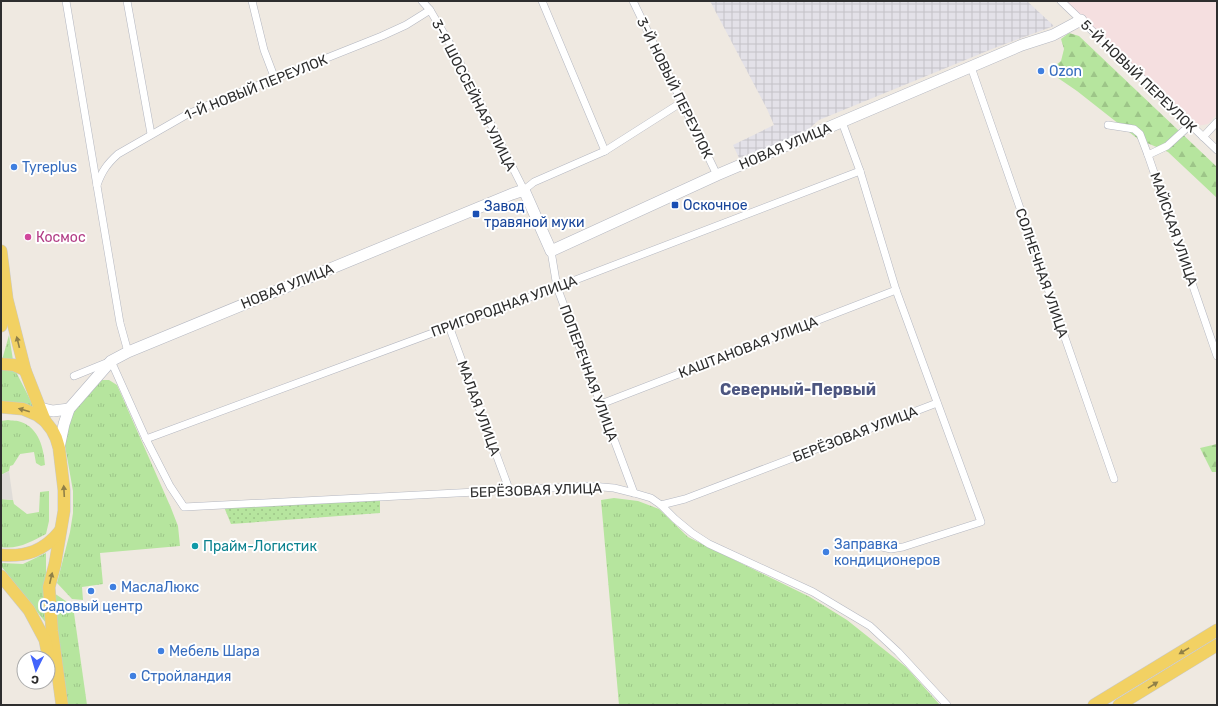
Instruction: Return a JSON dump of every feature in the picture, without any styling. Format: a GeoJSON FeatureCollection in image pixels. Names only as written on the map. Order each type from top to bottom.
{"type":"FeatureCollection","features":[{"type":"Feature","properties":{"kind":"main road"},"geometry":{"type":"LineString","coordinates":[[1,250],[7,299],[25,370],[45,421]]}},
{"type":"Feature","properties":{"kind":"main road"},"geometry":{"type":"LineString","coordinates":[[1,326],[7,299]]}},
{"type":"Feature","properties":{"kind":"main road"},"geometry":{"type":"LineString","coordinates":[[1,364],[14,365],[25,370]]}},
{"type":"Feature","properties":{"kind":"main road"},"geometry":{"type":"LineString","coordinates":[[1,407],[23,409],[37,415],[45,421],[56,438],[64,490],[64,511],[55,564],[49,587],[52,631],[62,705]]}},
{"type":"Feature","properties":{"kind":"main road"},"geometry":{"type":"LineString","coordinates":[[1,555],[18,555],[34,552],[47,545],[60,530]]}},
{"type":"Feature","properties":{"kind":"main road"},"geometry":{"type":"LineString","coordinates":[[1,576],[29,610],[45,640],[55,705]]}},
{"type":"Feature","properties":{"kind":"main road"},"geometry":{"type":"LineString","coordinates":[[1094,705],[1217,630]]}},
{"type":"Feature","properties":{"kind":"main road"},"geometry":{"type":"LineString","coordinates":[[1119,705],[1217,645]]}},
{"type":"Feature","properties":{"kind":"street"},"geometry":{"type":"LineString","coordinates":[[66,1],[120,323],[128,352]]}},
{"type":"Feature","properties":{"kind":"street"},"geometry":{"type":"LineString","coordinates":[[127,1],[151,134]]}},
{"type":"Feature","properties":{"kind":"street"},"geometry":{"type":"LineString","coordinates":[[252,1],[264,50],[276,79]]}},
{"type":"Feature","properties":{"kind":"street","name":"3-Я ШОССЕЙНАЯ УЛИЦА"},"geometry":{"type":"LineString","coordinates":[[422,1],[430,10],[453,49],[524,190]]}},
{"type":"Feature","properties":{"kind":"street"},"geometry":{"type":"LineString","coordinates":[[542,1],[605,151]]}},
{"type":"Feature","properties":{"kind":"street","name":"3-Й НОВЫЙ ПЕРЕУЛОК"},"geometry":{"type":"LineString","coordinates":[[633,1],[717,175]]}},
{"type":"Feature","properties":{"kind":"street","name":"5-Й НОВЫЙ ПЕРЕУЛОК"},"geometry":{"type":"LineString","coordinates":[[1061,1],[1217,150]]}},
{"type":"Feature","properties":{"kind":"street","name":"1-Й НОВЫЙ ПЕРЕУЛОК"},"geometry":{"type":"LineString","coordinates":[[97,185],[102,173],[118,154],[186,115],[382,36],[430,10]]}},
{"type":"Feature","properties":{"kind":"street","name":"НОВАЯ УЛИЦА"},"geometry":{"type":"LineString","coordinates":[[551,251],[717,175],[971,66],[1022,45],[1053,35],[1081,20]]}},
{"type":"Feature","properties":{"kind":"street","name":"СОЛНЕЧНАЯ УЛИЦА"},"geometry":{"type":"LineString","coordinates":[[971,66],[1114,479]]}},
{"type":"Feature","properties":{"kind":"street","name":"НОВАЯ УЛИЦА"},"geometry":{"type":"LineString","coordinates":[[58,448],[69,409],[111,361],[128,352],[524,190],[534,182],[605,151],[682,102]]}},
{"type":"Feature","properties":{"kind":"street"},"geometry":{"type":"LineString","coordinates":[[842,122],[860,171],[896,290],[981,522],[903,547],[891,549],[882,547]]}},
{"type":"Feature","properties":{"kind":"street"},"geometry":{"type":"LineString","coordinates":[[1203,137],[1217,122]]}},
{"type":"Feature","properties":{"kind":"street","name":"МАЙСКАЯ УЛИЦА"},"geometry":{"type":"LineString","coordinates":[[1108,125],[1134,129],[1140,134],[1217,356]]}},
{"type":"Feature","properties":{"kind":"street"},"geometry":{"type":"LineString","coordinates":[[1148,155],[1167,146],[1190,125]]}},
{"type":"Feature","properties":{"kind":"street","name":"ПРИГОРОДНАЯ УЛИЦА"},"geometry":{"type":"LineString","coordinates":[[146,439],[557,287],[860,171]]}},
{"type":"Feature","properties":{"kind":"street"},"geometry":{"type":"LineString","coordinates":[[524,190],[551,251]]}},
{"type":"Feature","properties":{"kind":"street","name":"ПОПЕРЕЧНАЯ УЛИЦА"},"geometry":{"type":"LineString","coordinates":[[551,251],[557,287],[634,493]]}},
{"type":"Feature","properties":{"kind":"street","name":"КАШТАНОВАЯ УЛИЦА"},"geometry":{"type":"LineString","coordinates":[[601,404],[896,290]]}},
{"type":"Feature","properties":{"kind":"street","name":"МАЛАЯ УЛИЦА"},"geometry":{"type":"LineString","coordinates":[[450,326],[509,489]]}},
{"type":"Feature","properties":{"kind":"street"},"geometry":{"type":"LineString","coordinates":[[74,376],[111,361],[146,439]]}},
{"type":"Feature","properties":{"kind":"street","name":"БЕРЁЗОВАЯ УЛИЦА"},"geometry":{"type":"LineString","coordinates":[[146,439],[170,486],[184,507],[509,489],[591,486],[614,488],[634,493],[651,498],[661,505],[685,499],[937,402]]}},
{"type":"Feature","properties":{"kind":"street"},"geometry":{"type":"LineString","coordinates":[[40,408],[53,411],[69,409]]}},
{"type":"Feature","properties":{"kind":"street"},"geometry":{"type":"LineString","coordinates":[[661,505],[692,533],[709,544],[813,592],[870,626],[898,652],[947,705]]}},
{"type":"Feature","properties":{"kind":"shaded area"},"geometry":{"type":"Polygon","coordinates":[[[710,1],[1027,1],[1054,26],[997,47],[819,120],[803,134],[739,158],[733,145],[774,125],[710,1]]]}},
{"type":"Feature","properties":{"kind":"shaded area"},"geometry":{"type":"Polygon","coordinates":[[[1065,1],[1217,1],[1217,114],[1208,124],[1197,126],[1065,1]]]}},
{"type":"Feature","properties":{"kind":"shaded area"},"geometry":{"type":"Polygon","coordinates":[[[9,471],[13,500],[1,499],[1,475],[9,471]]]}},
{"type":"Feature","properties":{"kind":"green space"},"geometry":{"type":"Polygon","coordinates":[[[1069,33],[1079,36],[1217,167],[1217,198],[1168,152],[1138,139],[1058,78],[1056,65],[1061,61],[1064,49],[1061,39],[1069,33]]]}},
{"type":"Feature","properties":{"kind":"green space"},"geometry":{"type":"Polygon","coordinates":[[[9,335],[13,360],[2,360],[9,335]]]}},
{"type":"Feature","properties":{"kind":"green space"},"geometry":{"type":"Polygon","coordinates":[[[1,368],[15,370],[34,407],[20,403],[1,403],[1,368]]]}},
{"type":"Feature","properties":{"kind":"green space"},"geometry":{"type":"Polygon","coordinates":[[[102,380],[109,380],[117,385],[171,508],[178,526],[180,546],[100,553],[103,584],[82,587],[83,600],[72,599],[57,583],[70,532],[73,513],[73,491],[64,440],[72,414],[102,380]]]}},
{"type":"Feature","properties":{"kind":"green space"},"geometry":{"type":"Polygon","coordinates":[[[1,421],[19,421],[32,429],[42,446],[45,465],[41,466],[36,463],[34,452],[20,454],[13,465],[10,466],[9,471],[1,475],[1,421]]]}},
{"type":"Feature","properties":{"kind":"green space"},"geometry":{"type":"Polygon","coordinates":[[[1217,444],[1217,472],[1212,472],[1200,448],[1217,444]]]}},
{"type":"Feature","properties":{"kind":"green space"},"geometry":{"type":"Polygon","coordinates":[[[49,491],[49,521],[46,534],[19,546],[7,548],[1,547],[1,499],[13,500],[14,504],[27,514],[39,512],[40,492],[49,491]]]}},
{"type":"Feature","properties":{"kind":"green space"},"geometry":{"type":"Polygon","coordinates":[[[614,498],[638,501],[659,509],[688,537],[810,597],[847,620],[906,667],[940,705],[619,705],[601,500],[614,498]]]}},
{"type":"Feature","properties":{"kind":"green space"},"geometry":{"type":"Polygon","coordinates":[[[380,499],[380,513],[231,524],[224,507],[380,499]]]}},
{"type":"Feature","properties":{"kind":"green space"},"geometry":{"type":"Polygon","coordinates":[[[46,553],[46,623],[1,566],[1,563],[23,564],[46,553]]]}},
{"type":"Feature","properties":{"kind":"green space"},"geometry":{"type":"Polygon","coordinates":[[[54,593],[73,606],[87,705],[66,705],[54,593]]]}},
{"type":"Feature","properties":{"kind":"place","name":"Ozon"},"geometry":{"type":"Point","coordinates":[1041,71]}},
{"type":"Feature","properties":{"kind":"place","name":"Tyreplus"},"geometry":{"type":"Point","coordinates":[14,167]}},
{"type":"Feature","properties":{"kind":"place","name":"Оскочное"},"geometry":{"type":"Point","coordinates":[675,205]}},
{"type":"Feature","properties":{"kind":"place","name":"Завод травяной муки"},"geometry":{"type":"Point","coordinates":[476,214]}},
{"type":"Feature","properties":{"kind":"place","name":"Космос"},"geometry":{"type":"Point","coordinates":[28,237]}},
{"type":"Feature","properties":{"kind":"place","name":"Прайм-Логистик"},"geometry":{"type":"Point","coordinates":[195,546]}},
{"type":"Feature","properties":{"kind":"place","name":"Заправка кондиционеров"},"geometry":{"type":"Point","coordinates":[826,552]}},
{"type":"Feature","properties":{"kind":"place","name":"МаслаЛюкс"},"geometry":{"type":"Point","coordinates":[113,587]}},
{"type":"Feature","properties":{"kind":"place","name":"Садовый центр"},"geometry":{"type":"Point","coordinates":[91,591]}},
{"type":"Feature","properties":{"kind":"place","name":"Мебель Шара"},"geometry":{"type":"Point","coordinates":[161,651]}},
{"type":"Feature","properties":{"kind":"place","name":"Стройландия"},"geometry":{"type":"Point","coordinates":[133,676]}},
{"type":"Feature","properties":{"kind":"district","name":"Северный-Первый"},"geometry":{"type":"Point","coordinates":[798,389]}}]}
